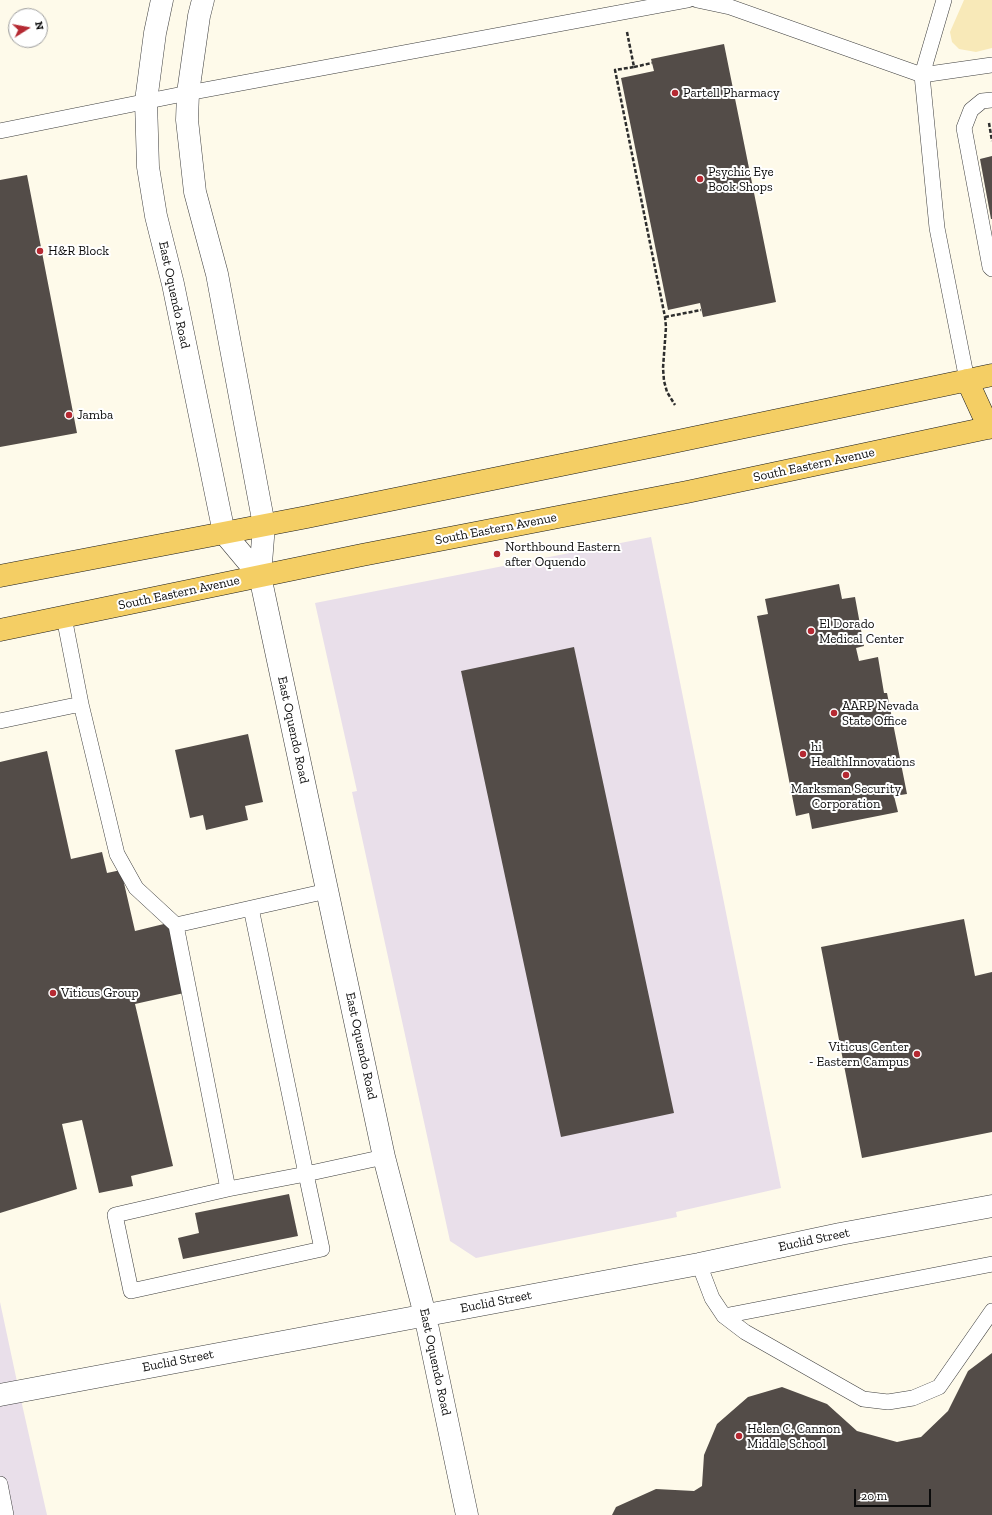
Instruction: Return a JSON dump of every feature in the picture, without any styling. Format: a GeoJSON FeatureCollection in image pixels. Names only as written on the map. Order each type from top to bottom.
{"type":"FeatureCollection","features":[{"type":"Feature","properties":{"kind":"main road"},"geometry":{"type":"LineString","coordinates":[[0,576],[224,533],[652,447],[992,375]]}},
{"type":"Feature","properties":{"kind":"main road"},"geometry":{"type":"LineString","coordinates":[[967,380],[991,428]]}},
{"type":"Feature","properties":{"kind":"main road","name":"South Eastern Avenue"},"geometry":{"type":"LineString","coordinates":[[0,630],[362,555],[687,492],[991,428]]}},
{"type":"Feature","properties":{"kind":"street","name":"East Oquendo Road"},"geometry":{"type":"LineString","coordinates":[[162,0],[154,33],[146,101],[148,167],[156,216],[173,284],[224,533],[260,576]]}},
{"type":"Feature","properties":{"kind":"street","name":"East Oquendo Road"},"geometry":{"type":"LineString","coordinates":[[203,0],[199,16],[188,92],[187,120],[195,192],[217,274],[264,525],[260,576],[384,1157],[425,1315],[467,1515]]}},
{"type":"Feature","properties":{"kind":"street","name":"Euclid Street"},"geometry":{"type":"LineString","coordinates":[[0,1395],[699,1264],[840,1234],[992,1206]]}},
{"type":"Feature","properties":{"kind":"lane"},"geometry":{"type":"LineString","coordinates":[[0,131],[188,92],[688,0]]}},
{"type":"Feature","properties":{"kind":"lane"},"geometry":{"type":"LineString","coordinates":[[697,0],[730,7],[922,75],[992,65]]}},
{"type":"Feature","properties":{"kind":"lane"},"geometry":{"type":"LineString","coordinates":[[944,0],[922,75],[937,228],[967,380]]}},
{"type":"Feature","properties":{"kind":"lane"},"geometry":{"type":"LineString","coordinates":[[992,100],[982,101],[971,110],[964,128],[990,267],[992,269]]}},
{"type":"Feature","properties":{"kind":"lane"},"geometry":{"type":"LineString","coordinates":[[64,617],[81,704],[117,854],[136,888],[176,925],[228,1189]]}},
{"type":"Feature","properties":{"kind":"lane"},"geometry":{"type":"LineString","coordinates":[[0,721],[81,704]]}},
{"type":"Feature","properties":{"kind":"lane"},"geometry":{"type":"LineString","coordinates":[[176,925],[327,891]]}},
{"type":"Feature","properties":{"kind":"lane"},"geometry":{"type":"LineString","coordinates":[[250,908],[306,1174],[322,1249],[132,1291],[115,1215],[228,1189],[306,1174],[384,1157]]}},
{"type":"Feature","properties":{"kind":"lane"},"geometry":{"type":"LineString","coordinates":[[699,1264],[712,1298],[724,1316],[745,1332],[863,1399],[888,1402],[913,1398],[939,1387],[992,1311]]}},
{"type":"Feature","properties":{"kind":"lane"},"geometry":{"type":"LineString","coordinates":[[724,1316],[992,1264]]}},
{"type":"Feature","properties":{"kind":"lane"},"geometry":{"type":"LineString","coordinates":[[0,1484],[6,1515]]}},
{"type":"Feature","properties":{"kind":"path"},"geometry":{"type":"LineString","coordinates":[[623,12],[634,67]]}},
{"type":"Feature","properties":{"kind":"path"},"geometry":{"type":"LineString","coordinates":[[652,63],[615,70],[665,317],[666,326],[663,368],[664,381],[667,392],[675,405]]}},
{"type":"Feature","properties":{"kind":"path"},"geometry":{"type":"LineString","coordinates":[[665,317],[701,310]]}},
{"type":"Feature","properties":{"kind":"shaded area"},"geometry":{"type":"Polygon","coordinates":[[[651,537],[781,1188],[676,1212],[677,1217],[476,1258],[450,1241],[352,792],[357,791],[315,603],[651,537]]]}},
{"type":"Feature","properties":{"kind":"shaded area"},"geometry":{"type":"Polygon","coordinates":[[[0,1302],[19,1391],[47,1515],[0,1515],[0,1302]]]}},
{"type":"Feature","properties":{"kind":"sand"},"geometry":{"type":"Polygon","coordinates":[[[964,0],[992,0],[992,48],[976,52],[959,49],[952,42],[950,32],[964,0]]]}},
{"type":"Feature","properties":{"kind":"building"},"geometry":{"type":"Polygon","coordinates":[[[724,44],[776,302],[703,317],[700,303],[668,310],[621,78],[654,71],[651,59],[724,44]]]}},
{"type":"Feature","properties":{"kind":"building"},"geometry":{"type":"Polygon","coordinates":[[[992,156],[992,219],[991,219],[980,159],[992,156]]]}},
{"type":"Feature","properties":{"kind":"building"},"geometry":{"type":"Polygon","coordinates":[[[27,175],[77,433],[0,447],[0,180],[27,175]]]}},
{"type":"Feature","properties":{"kind":"building"},"geometry":{"type":"Polygon","coordinates":[[[839,584],[842,599],[855,597],[864,646],[856,648],[859,661],[878,657],[884,693],[887,693],[907,794],[894,796],[898,812],[812,829],[809,813],[796,816],[757,616],[768,614],[765,599],[839,584]]]}},
{"type":"Feature","properties":{"kind":"building"},"geometry":{"type":"Polygon","coordinates":[[[574,647],[674,1113],[561,1137],[461,671],[574,647]]]}},
{"type":"Feature","properties":{"kind":"building"},"geometry":{"type":"Polygon","coordinates":[[[248,734],[263,802],[245,806],[248,820],[206,830],[203,815],[190,818],[175,750],[248,734]]]}},
{"type":"Feature","properties":{"kind":"building"},"geometry":{"type":"Polygon","coordinates":[[[47,751],[71,859],[102,852],[107,873],[121,870],[135,931],[168,923],[184,993],[135,1004],[173,1166],[131,1176],[133,1186],[99,1193],[82,1120],[62,1124],[77,1189],[0,1213],[0,762],[47,751]]]}},
{"type":"Feature","properties":{"kind":"building","name":"Viticus Center - Eastern Campus"},"geometry":{"type":"Polygon","coordinates":[[[964,919],[975,976],[992,972],[992,1132],[862,1158],[821,947],[964,919]]]}},
{"type":"Feature","properties":{"kind":"building"},"geometry":{"type":"Polygon","coordinates":[[[289,1194],[298,1236],[183,1259],[178,1238],[199,1233],[195,1213],[289,1194]]]}},
{"type":"Feature","properties":{"kind":"building"},"geometry":{"type":"Polygon","coordinates":[[[992,1353],[992,1515],[612,1515],[616,1507],[656,1489],[694,1491],[702,1486],[704,1455],[717,1424],[748,1397],[782,1387],[827,1404],[857,1431],[897,1442],[921,1437],[948,1411],[968,1371],[992,1353]]]}},
{"type":"Feature","properties":{"kind":"place","name":"Partell Pharmacy"},"geometry":{"type":"Point","coordinates":[675,93]}},
{"type":"Feature","properties":{"kind":"place","name":"Psychic Eye Book Shops"},"geometry":{"type":"Point","coordinates":[700,179]}},
{"type":"Feature","properties":{"kind":"place","name":"H&R Block"},"geometry":{"type":"Point","coordinates":[40,251]}},
{"type":"Feature","properties":{"kind":"place","name":"Jamba"},"geometry":{"type":"Point","coordinates":[69,415]}},
{"type":"Feature","properties":{"kind":"place","name":"Northbound Eastern after Oquendo"},"geometry":{"type":"Point","coordinates":[497,554]}},
{"type":"Feature","properties":{"kind":"place","name":"El Dorado Medical Center"},"geometry":{"type":"Point","coordinates":[811,631]}},
{"type":"Feature","properties":{"kind":"place","name":"AARP Nevada State Office"},"geometry":{"type":"Point","coordinates":[834,713]}},
{"type":"Feature","properties":{"kind":"place","name":"hi HealthInnovations"},"geometry":{"type":"Point","coordinates":[803,754]}},
{"type":"Feature","properties":{"kind":"place","name":"Marksman Security Corporation"},"geometry":{"type":"Point","coordinates":[846,775]}},
{"type":"Feature","properties":{"kind":"place","name":"Viticus Group"},"geometry":{"type":"Point","coordinates":[53,993]}},
{"type":"Feature","properties":{"kind":"place","name":"Viticus Center - Eastern Campus"},"geometry":{"type":"Point","coordinates":[917,1054]}},
{"type":"Feature","properties":{"kind":"place","name":"Helen C. Cannon Middle School"},"geometry":{"type":"Point","coordinates":[739,1436]}}]}
